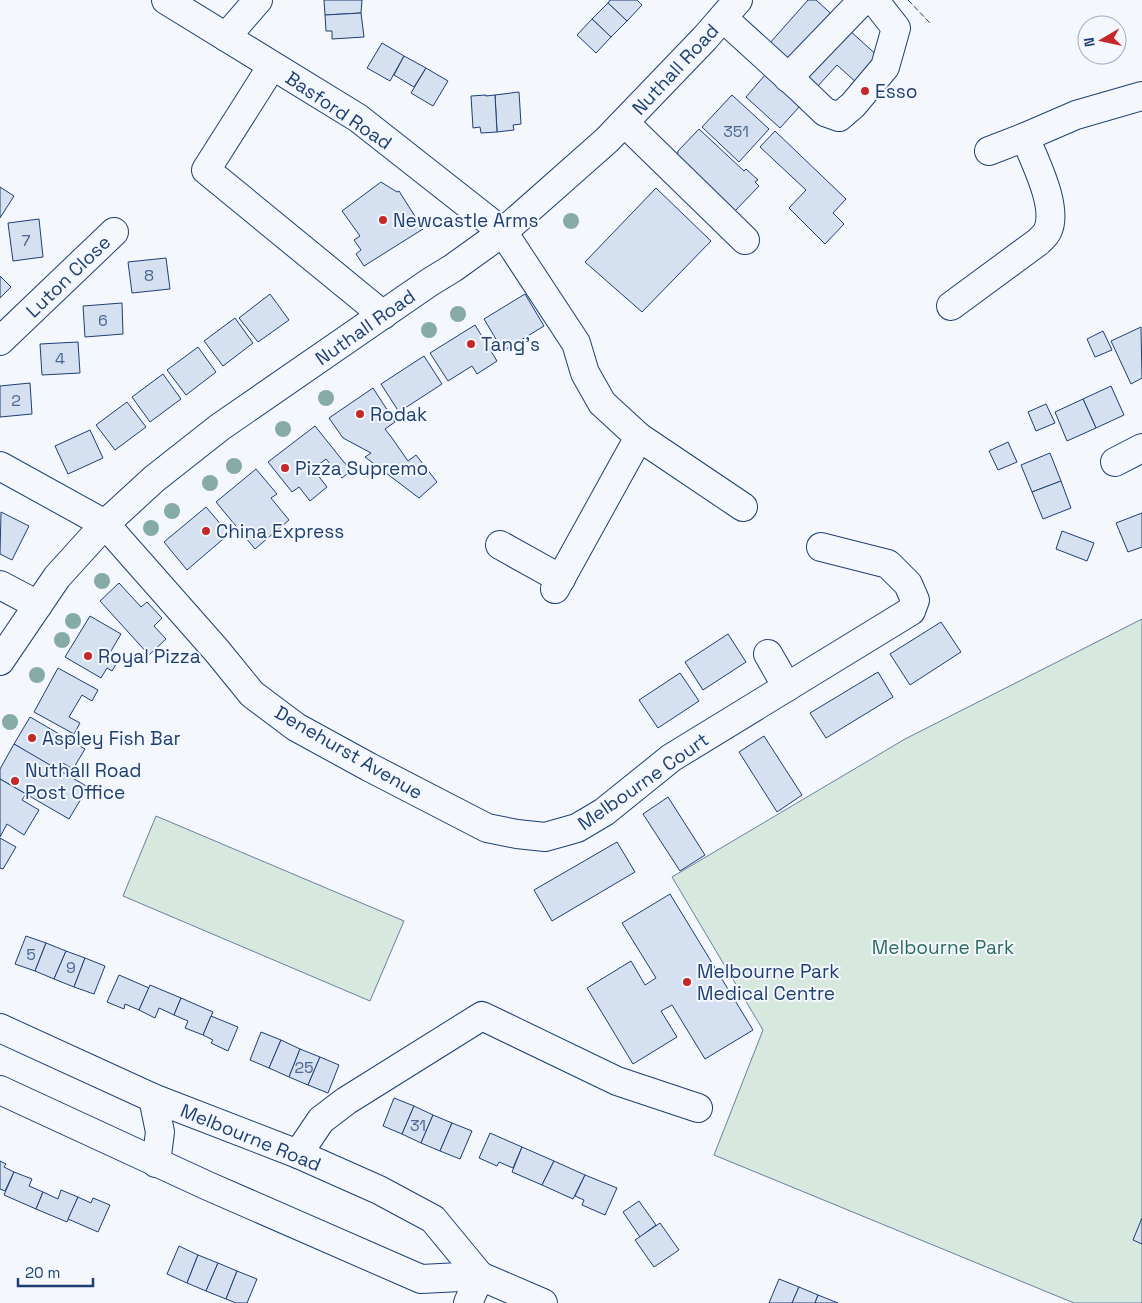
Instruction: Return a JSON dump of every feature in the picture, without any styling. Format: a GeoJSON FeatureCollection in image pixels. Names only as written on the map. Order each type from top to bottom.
{"type":"FeatureCollection","features":[{"type":"Feature","properties":{"kind":"main road","name":"Basford Road"},"geometry":{"type":"LineString","coordinates":[[166,0],[358,118],[503,232],[576,343],[585,373],[602,403],[640,438],[743,507]]}},
{"type":"Feature","properties":{"kind":"main road"},"geometry":{"type":"LineString","coordinates":[[226,36],[258,0]]}},
{"type":"Feature","properties":{"kind":"main road"},"geometry":{"type":"LineString","coordinates":[[788,78],[863,0]]}},
{"type":"Feature","properties":{"kind":"main road"},"geometry":{"type":"LineString","coordinates":[[731,9],[788,78],[825,112],[839,116],[853,105],[885,67],[896,28],[874,0]]}},
{"type":"Feature","properties":{"kind":"main road","name":"Nuthall Road"},"geometry":{"type":"LineString","coordinates":[[0,661],[57,577],[106,524],[154,479],[220,427],[503,232],[608,140],[731,9]]}},
{"type":"Feature","properties":{"kind":"main road"},"geometry":{"type":"LineString","coordinates":[[272,66],[206,170],[383,315]]}},
{"type":"Feature","properties":{"kind":"main road"},"geometry":{"type":"LineString","coordinates":[[989,151],[1076,115],[1142,96]]}},
{"type":"Feature","properties":{"kind":"main road"},"geometry":{"type":"LineString","coordinates":[[625,123],[745,240]]}},
{"type":"Feature","properties":{"kind":"main road"},"geometry":{"type":"LineString","coordinates":[[951,306],[1048,233],[1052,220],[1050,202],[1025,137]]}},
{"type":"Feature","properties":{"kind":"main road","name":"Luton Close"},"geometry":{"type":"LineString","coordinates":[[0,341],[114,232]]}},
{"type":"Feature","properties":{"kind":"main road"},"geometry":{"type":"LineString","coordinates":[[500,545],[558,584],[640,438]]}},
{"type":"Feature","properties":{"kind":"main road"},"geometry":{"type":"LineString","coordinates":[[1115,462],[1142,448]]}},
{"type":"Feature","properties":{"kind":"main road"},"geometry":{"type":"LineString","coordinates":[[0,466],[106,524]]}},
{"type":"Feature","properties":{"kind":"main road","name":"Denehurst Avenue"},"geometry":{"type":"LineString","coordinates":[[106,524],[252,694],[296,727],[369,767],[487,828],[517,834]]}},
{"type":"Feature","properties":{"kind":"main road","name":"Melbourne Court"},"geometry":{"type":"LineString","coordinates":[[517,834],[545,837],[576,828],[604,812],[671,758],[911,611],[915,600],[908,584],[888,564],[821,547]]}},
{"type":"Feature","properties":{"kind":"main road"},"geometry":{"type":"LineString","coordinates":[[0,585],[38,605]]}},
{"type":"Feature","properties":{"kind":"main road"},"geometry":{"type":"LineString","coordinates":[[768,654],[787,687]]}},
{"type":"Feature","properties":{"kind":"main road"},"geometry":{"type":"LineString","coordinates":[[298,1154],[321,1120],[346,1101],[482,1016],[618,1081],[698,1108]]}},
{"type":"Feature","properties":{"kind":"main road","name":"Melbourne Road"},"geometry":{"type":"LineString","coordinates":[[0,1028],[152,1098],[298,1154],[379,1190],[434,1219],[480,1276]]}},
{"type":"Feature","properties":{"kind":"main road","name":"Melbourne Road"},"geometry":{"type":"LineString","coordinates":[[0,1090],[156,1163],[422,1278],[480,1276],[544,1303]]}},
{"type":"Feature","properties":{"kind":"main road"},"geometry":{"type":"LineString","coordinates":[[152,1098],[160,1132],[156,1163]]}},
{"type":"Feature","properties":{"kind":"main road"},"geometry":{"type":"LineString","coordinates":[[468,1303],[480,1276]]}},
{"type":"Feature","properties":{"kind":"green space","name":"Melbourne Park"},"geometry":{"type":"Polygon","coordinates":[[[1142,619],[1142,1303],[1074,1303],[714,1155],[763,1030],[672,877],[905,739],[1142,619]]]}},
{"type":"Feature","properties":{"kind":"green space"},"geometry":{"type":"Polygon","coordinates":[[[156,816],[404,921],[370,1001],[123,896],[156,816]]]}},
{"type":"Feature","properties":{"kind":"building"},"geometry":{"type":"Polygon","coordinates":[[[324,0],[362,0],[361,13],[325,15],[324,0]]]}},
{"type":"Feature","properties":{"kind":"building"},"geometry":{"type":"Polygon","coordinates":[[[610,0],[637,0],[642,5],[627,21],[608,3],[610,0]]]}},
{"type":"Feature","properties":{"kind":"building"},"geometry":{"type":"Polygon","coordinates":[[[808,0],[816,0],[881,59],[858,84],[837,65],[817,87],[792,99],[765,75],[774,66],[769,44],[808,0]]]}},
{"type":"Feature","properties":{"kind":"building"},"geometry":{"type":"Polygon","coordinates":[[[608,3],[627,21],[611,37],[592,19],[608,3]]]}},
{"type":"Feature","properties":{"kind":"building"},"geometry":{"type":"Polygon","coordinates":[[[361,13],[364,37],[332,39],[332,31],[326,31],[325,15],[361,13]]]}},
{"type":"Feature","properties":{"kind":"building"},"geometry":{"type":"Polygon","coordinates":[[[592,19],[611,37],[596,53],[577,35],[592,19]]]}},
{"type":"Feature","properties":{"kind":"building"},"geometry":{"type":"Polygon","coordinates":[[[382,43],[404,56],[390,81],[367,68],[382,43]]]}},
{"type":"Feature","properties":{"kind":"building"},"geometry":{"type":"Polygon","coordinates":[[[404,56],[426,68],[414,87],[394,75],[404,56]]]}},
{"type":"Feature","properties":{"kind":"building"},"geometry":{"type":"Polygon","coordinates":[[[426,68],[448,81],[433,106],[411,93],[426,68]]]}},
{"type":"Feature","properties":{"kind":"building"},"geometry":{"type":"Polygon","coordinates":[[[765,75],[800,106],[780,128],[746,97],[765,75]]]}},
{"type":"Feature","properties":{"kind":"building"},"geometry":{"type":"Polygon","coordinates":[[[519,92],[521,124],[513,125],[514,130],[497,132],[495,95],[519,92]]]}},
{"type":"Feature","properties":{"kind":"building"},"geometry":{"type":"Polygon","coordinates":[[[495,95],[497,132],[481,133],[480,127],[473,128],[471,96],[495,95]]]}},
{"type":"Feature","properties":{"kind":"building"},"geometry":{"type":"Polygon","coordinates":[[[732,95],[769,129],[739,162],[702,127],[732,95]]]}},
{"type":"Feature","properties":{"kind":"building"},"geometry":{"type":"Polygon","coordinates":[[[699,129],[744,171],[746,169],[758,180],[755,182],[759,186],[734,212],[677,158],[678,151],[699,129]]]}},
{"type":"Feature","properties":{"kind":"building"},"geometry":{"type":"Polygon","coordinates":[[[775,131],[846,199],[833,213],[844,224],[825,244],[789,208],[806,190],[760,147],[775,131]]]}},
{"type":"Feature","properties":{"kind":"building","name":"Newcastle Arms"},"geometry":{"type":"Polygon","coordinates":[[[381,182],[397,192],[399,191],[423,229],[364,266],[356,254],[361,250],[354,240],[360,236],[342,211],[381,182]]]}},
{"type":"Feature","properties":{"kind":"building"},"geometry":{"type":"Polygon","coordinates":[[[0,187],[14,196],[0,218],[0,187]]]}},
{"type":"Feature","properties":{"kind":"building"},"geometry":{"type":"Polygon","coordinates":[[[656,188],[711,241],[642,312],[585,262],[656,188]]]}},
{"type":"Feature","properties":{"kind":"building"},"geometry":{"type":"Polygon","coordinates":[[[39,219],[43,257],[13,261],[8,223],[39,219]]]}},
{"type":"Feature","properties":{"kind":"building"},"geometry":{"type":"Polygon","coordinates":[[[166,258],[170,289],[132,293],[128,262],[166,258]]]}},
{"type":"Feature","properties":{"kind":"building"},"geometry":{"type":"Polygon","coordinates":[[[0,276],[11,287],[0,298],[0,276]]]}},
{"type":"Feature","properties":{"kind":"building"},"geometry":{"type":"Polygon","coordinates":[[[270,294],[289,320],[258,342],[239,318],[270,294]]]}},
{"type":"Feature","properties":{"kind":"building"},"geometry":{"type":"Polygon","coordinates":[[[525,294],[544,326],[503,351],[484,319],[525,294]]]}},
{"type":"Feature","properties":{"kind":"building"},"geometry":{"type":"Polygon","coordinates":[[[122,303],[123,334],[85,337],[83,306],[122,303]]]}},
{"type":"Feature","properties":{"kind":"building"},"geometry":{"type":"Polygon","coordinates":[[[235,318],[253,343],[223,366],[204,341],[235,318]]]}},
{"type":"Feature","properties":{"kind":"building"},"geometry":{"type":"Polygon","coordinates":[[[475,325],[497,361],[477,374],[472,366],[448,381],[430,353],[475,325]]]}},
{"type":"Feature","properties":{"kind":"building"},"geometry":{"type":"Polygon","coordinates":[[[1141,327],[1142,378],[1131,384],[1111,341],[1141,327]]]}},
{"type":"Feature","properties":{"kind":"building"},"geometry":{"type":"Polygon","coordinates":[[[1103,331],[1112,350],[1095,357],[1087,339],[1103,331]]]}},
{"type":"Feature","properties":{"kind":"building"},"geometry":{"type":"Polygon","coordinates":[[[78,342],[80,373],[42,375],[40,344],[78,342]]]}},
{"type":"Feature","properties":{"kind":"building"},"geometry":{"type":"Polygon","coordinates":[[[198,347],[216,372],[186,395],[167,370],[198,347]]]}},
{"type":"Feature","properties":{"kind":"building"},"geometry":{"type":"Polygon","coordinates":[[[424,356],[442,384],[399,412],[381,384],[424,356]]]}},
{"type":"Feature","properties":{"kind":"building"},"geometry":{"type":"Polygon","coordinates":[[[163,374],[181,399],[150,422],[132,397],[163,374]]]}},
{"type":"Feature","properties":{"kind":"building"},"geometry":{"type":"Polygon","coordinates":[[[30,383],[32,414],[0,417],[0,386],[30,383]]]}},
{"type":"Feature","properties":{"kind":"building"},"geometry":{"type":"Polygon","coordinates":[[[1111,386],[1124,415],[1096,428],[1083,399],[1111,386]]]}},
{"type":"Feature","properties":{"kind":"building"},"geometry":{"type":"Polygon","coordinates":[[[373,388],[395,422],[385,429],[408,461],[416,455],[437,482],[419,498],[365,457],[371,453],[343,438],[329,418],[373,388]]]}},
{"type":"Feature","properties":{"kind":"building"},"geometry":{"type":"Polygon","coordinates":[[[1083,399],[1096,428],[1067,441],[1055,412],[1083,399]]]}},
{"type":"Feature","properties":{"kind":"building"},"geometry":{"type":"Polygon","coordinates":[[[127,402],[146,427],[115,450],[96,425],[127,402]]]}},
{"type":"Feature","properties":{"kind":"building"},"geometry":{"type":"Polygon","coordinates":[[[1046,404],[1055,423],[1036,431],[1028,412],[1046,404]]]}},
{"type":"Feature","properties":{"kind":"building"},"geometry":{"type":"Polygon","coordinates":[[[315,426],[351,471],[342,478],[326,459],[313,469],[327,487],[310,501],[299,487],[292,492],[268,462],[315,426]]]}},
{"type":"Feature","properties":{"kind":"building"},"geometry":{"type":"Polygon","coordinates":[[[90,430],[103,458],[68,474],[55,446],[90,430]]]}},
{"type":"Feature","properties":{"kind":"building"},"geometry":{"type":"Polygon","coordinates":[[[1008,442],[1017,462],[998,470],[989,451],[1008,442]]]}},
{"type":"Feature","properties":{"kind":"building"},"geometry":{"type":"Polygon","coordinates":[[[1050,453],[1061,481],[1032,492],[1021,465],[1050,453]]]}},
{"type":"Feature","properties":{"kind":"building"},"geometry":{"type":"Polygon","coordinates":[[[256,469],[277,494],[271,498],[289,520],[255,549],[216,502],[256,469]]]}},
{"type":"Feature","properties":{"kind":"building"},"geometry":{"type":"Polygon","coordinates":[[[1061,481],[1071,508],[1043,519],[1032,492],[1061,481]]]}},
{"type":"Feature","properties":{"kind":"building"},"geometry":{"type":"Polygon","coordinates":[[[206,507],[229,534],[187,570],[164,542],[206,507]]]}},
{"type":"Feature","properties":{"kind":"building"},"geometry":{"type":"Polygon","coordinates":[[[1,512],[29,526],[12,560],[0,554],[1,512]]]}},
{"type":"Feature","properties":{"kind":"building"},"geometry":{"type":"Polygon","coordinates":[[[1142,513],[1142,547],[1128,552],[1116,523],[1142,513]]]}},
{"type":"Feature","properties":{"kind":"building"},"geometry":{"type":"Polygon","coordinates":[[[1062,531],[1094,543],[1087,561],[1056,549],[1062,531]]]}},
{"type":"Feature","properties":{"kind":"building"},"geometry":{"type":"Polygon","coordinates":[[[119,583],[141,607],[147,602],[162,618],[154,626],[166,639],[149,655],[100,601],[119,583]]]}},
{"type":"Feature","properties":{"kind":"building"},"geometry":{"type":"Polygon","coordinates":[[[90,616],[121,634],[108,656],[118,661],[112,671],[107,668],[101,678],[65,657],[90,616]]]}},
{"type":"Feature","properties":{"kind":"building"},"geometry":{"type":"Polygon","coordinates":[[[941,622],[961,652],[910,685],[890,654],[941,622]]]}},
{"type":"Feature","properties":{"kind":"building"},"geometry":{"type":"Polygon","coordinates":[[[728,634],[746,662],[703,690],[685,662],[728,634]]]}},
{"type":"Feature","properties":{"kind":"building"},"geometry":{"type":"Polygon","coordinates":[[[58,668],[98,690],[92,701],[82,695],[69,717],[80,723],[74,734],[34,712],[58,668]]]}},
{"type":"Feature","properties":{"kind":"building"},"geometry":{"type":"Polygon","coordinates":[[[878,672],[893,697],[826,738],[810,713],[878,672]]]}},
{"type":"Feature","properties":{"kind":"building"},"geometry":{"type":"Polygon","coordinates":[[[680,673],[699,701],[658,728],[639,700],[680,673]]]}},
{"type":"Feature","properties":{"kind":"building"},"geometry":{"type":"Polygon","coordinates":[[[30,717],[85,749],[73,769],[61,762],[57,770],[14,744],[30,717]]]}},
{"type":"Feature","properties":{"kind":"building"},"geometry":{"type":"Polygon","coordinates":[[[764,736],[802,795],[777,812],[739,752],[764,736]]]}},
{"type":"Feature","properties":{"kind":"building"},"geometry":{"type":"Polygon","coordinates":[[[14,744],[88,787],[69,819],[0,779],[0,769],[14,744]]]}},
{"type":"Feature","properties":{"kind":"building"},"geometry":{"type":"Polygon","coordinates":[[[0,779],[26,794],[22,800],[39,810],[24,835],[7,824],[0,837],[0,779]]]}},
{"type":"Feature","properties":{"kind":"building"},"geometry":{"type":"Polygon","coordinates":[[[668,797],[705,855],[680,871],[643,814],[668,797]]]}},
{"type":"Feature","properties":{"kind":"building"},"geometry":{"type":"Polygon","coordinates":[[[0,838],[16,847],[3,869],[0,868],[0,838]]]}},
{"type":"Feature","properties":{"kind":"building"},"geometry":{"type":"Polygon","coordinates":[[[617,842],[635,872],[552,921],[534,890],[617,842]]]}},
{"type":"Feature","properties":{"kind":"building","name":"Melbourne Park Medical Centre"},"geometry":{"type":"Polygon","coordinates":[[[670,894],[753,1030],[705,1059],[672,1005],[661,1011],[677,1037],[633,1064],[587,988],[631,961],[645,985],[656,978],[622,923],[670,894]]]}},
{"type":"Feature","properties":{"kind":"building"},"geometry":{"type":"Polygon","coordinates":[[[26,936],[46,943],[35,971],[15,964],[26,936]]]}},
{"type":"Feature","properties":{"kind":"building"},"geometry":{"type":"Polygon","coordinates":[[[46,943],[66,951],[54,979],[35,971],[46,943]]]}},
{"type":"Feature","properties":{"kind":"building"},"geometry":{"type":"Polygon","coordinates":[[[66,951],[85,958],[74,987],[54,979],[66,951]]]}},
{"type":"Feature","properties":{"kind":"building"},"geometry":{"type":"Polygon","coordinates":[[[85,958],[105,966],[94,994],[74,987],[85,958]]]}},
{"type":"Feature","properties":{"kind":"building"},"geometry":{"type":"Polygon","coordinates":[[[119,975],[149,988],[139,1010],[125,1004],[124,1009],[107,1002],[119,975]]]}},
{"type":"Feature","properties":{"kind":"building"},"geometry":{"type":"Polygon","coordinates":[[[150,985],[181,998],[174,1015],[159,1008],[155,1018],[139,1010],[150,985]]]}},
{"type":"Feature","properties":{"kind":"building"},"geometry":{"type":"Polygon","coordinates":[[[181,998],[213,1012],[203,1035],[185,1028],[188,1021],[174,1015],[181,998]]]}},
{"type":"Feature","properties":{"kind":"building"},"geometry":{"type":"Polygon","coordinates":[[[211,1016],[238,1027],[228,1051],[211,1043],[213,1040],[203,1035],[211,1016]]]}},
{"type":"Feature","properties":{"kind":"building"},"geometry":{"type":"Polygon","coordinates":[[[261,1032],[281,1040],[269,1068],[250,1060],[261,1032]]]}},
{"type":"Feature","properties":{"kind":"building"},"geometry":{"type":"Polygon","coordinates":[[[281,1040],[300,1049],[289,1077],[269,1068],[281,1040]]]}},
{"type":"Feature","properties":{"kind":"building"},"geometry":{"type":"Polygon","coordinates":[[[300,1049],[320,1057],[308,1085],[289,1077],[300,1049]]]}},
{"type":"Feature","properties":{"kind":"building"},"geometry":{"type":"Polygon","coordinates":[[[320,1057],[339,1065],[328,1093],[308,1085],[320,1057]]]}},
{"type":"Feature","properties":{"kind":"building"},"geometry":{"type":"Polygon","coordinates":[[[394,1098],[414,1106],[402,1134],[383,1126],[394,1098]]]}},
{"type":"Feature","properties":{"kind":"building"},"geometry":{"type":"Polygon","coordinates":[[[414,1106],[433,1115],[421,1143],[402,1134],[414,1106]]]}},
{"type":"Feature","properties":{"kind":"building"},"geometry":{"type":"Polygon","coordinates":[[[433,1115],[452,1123],[440,1151],[421,1143],[433,1115]]]}},
{"type":"Feature","properties":{"kind":"building"},"geometry":{"type":"Polygon","coordinates":[[[452,1123],[472,1131],[460,1159],[440,1151],[452,1123]]]}},
{"type":"Feature","properties":{"kind":"building"},"geometry":{"type":"Polygon","coordinates":[[[490,1133],[522,1147],[513,1168],[499,1162],[497,1166],[479,1158],[490,1133]]]}},
{"type":"Feature","properties":{"kind":"building"},"geometry":{"type":"Polygon","coordinates":[[[522,1147],[554,1161],[542,1185],[512,1172],[522,1147]]]}},
{"type":"Feature","properties":{"kind":"building"},"geometry":{"type":"Polygon","coordinates":[[[0,1161],[6,1164],[4,1167],[14,1172],[5,1191],[0,1189],[0,1161]]]}},
{"type":"Feature","properties":{"kind":"building"},"geometry":{"type":"Polygon","coordinates":[[[554,1161],[585,1175],[573,1199],[542,1185],[554,1161]]]}},
{"type":"Feature","properties":{"kind":"building"},"geometry":{"type":"Polygon","coordinates":[[[14,1172],[32,1179],[29,1186],[43,1192],[36,1209],[4,1195],[14,1172]]]}},
{"type":"Feature","properties":{"kind":"building"},"geometry":{"type":"Polygon","coordinates":[[[585,1175],[617,1188],[605,1215],[582,1205],[584,1200],[575,1196],[585,1175]]]}},
{"type":"Feature","properties":{"kind":"building"},"geometry":{"type":"Polygon","coordinates":[[[61,1190],[78,1197],[67,1222],[36,1209],[43,1192],[58,1199],[61,1190]]]}},
{"type":"Feature","properties":{"kind":"building"},"geometry":{"type":"Polygon","coordinates":[[[78,1197],[91,1203],[93,1198],[110,1205],[98,1232],[68,1219],[78,1197]]]}},
{"type":"Feature","properties":{"kind":"building"},"geometry":{"type":"Polygon","coordinates":[[[639,1201],[656,1225],[640,1237],[623,1212],[639,1201]]]}},
{"type":"Feature","properties":{"kind":"building"},"geometry":{"type":"Polygon","coordinates":[[[1142,1218],[1142,1244],[1133,1240],[1142,1218]]]}},
{"type":"Feature","properties":{"kind":"building"},"geometry":{"type":"Polygon","coordinates":[[[660,1223],[679,1250],[654,1267],[635,1240],[660,1223]]]}},
{"type":"Feature","properties":{"kind":"building"},"geometry":{"type":"Polygon","coordinates":[[[179,1246],[198,1255],[187,1283],[167,1274],[179,1246]]]}},
{"type":"Feature","properties":{"kind":"building"},"geometry":{"type":"Polygon","coordinates":[[[198,1255],[218,1263],[206,1291],[187,1283],[198,1255]]]}},
{"type":"Feature","properties":{"kind":"building"},"geometry":{"type":"Polygon","coordinates":[[[218,1263],[237,1271],[226,1299],[206,1291],[218,1263]]]}},
{"type":"Feature","properties":{"kind":"building"},"geometry":{"type":"Polygon","coordinates":[[[237,1271],[257,1279],[247,1303],[236,1303],[226,1299],[237,1271]]]}},
{"type":"Feature","properties":{"kind":"building"},"geometry":{"type":"Polygon","coordinates":[[[779,1279],[799,1287],[792,1303],[769,1303],[779,1279]]]}},
{"type":"Feature","properties":{"kind":"building"},"geometry":{"type":"Polygon","coordinates":[[[799,1287],[818,1295],[815,1303],[792,1303],[799,1287]]]}},
{"type":"Feature","properties":{"kind":"building"},"geometry":{"type":"Polygon","coordinates":[[[818,1295],[838,1303],[815,1303],[818,1295]]]}},
{"type":"Feature","properties":{"kind":"fence"},"geometry":{"type":"LineString","coordinates":[[908,0],[930,23]]}},
{"type":"Feature","properties":{"kind":"place","name":"Esso"},"geometry":{"type":"Point","coordinates":[865,91]}},
{"type":"Feature","properties":{"kind":"place","name":"Newcastle Arms"},"geometry":{"type":"Point","coordinates":[383,220]}},
{"type":"Feature","properties":{"kind":"place","name":"Tang's"},"geometry":{"type":"Point","coordinates":[471,344]}},
{"type":"Feature","properties":{"kind":"place","name":"Rodak"},"geometry":{"type":"Point","coordinates":[360,414]}},
{"type":"Feature","properties":{"kind":"place","name":"Pizza Supremo"},"geometry":{"type":"Point","coordinates":[285,468]}},
{"type":"Feature","properties":{"kind":"place","name":"China Express"},"geometry":{"type":"Point","coordinates":[206,531]}},
{"type":"Feature","properties":{"kind":"place","name":"Royal Pizza"},"geometry":{"type":"Point","coordinates":[88,656]}},
{"type":"Feature","properties":{"kind":"place","name":"Aspley Fish Bar"},"geometry":{"type":"Point","coordinates":[32,738]}},
{"type":"Feature","properties":{"kind":"place","name":"Nuthall Road Post Office"},"geometry":{"type":"Point","coordinates":[15,781]}},
{"type":"Feature","properties":{"kind":"place","name":"Melbourne Park Medical Centre"},"geometry":{"type":"Point","coordinates":[687,982]}}]}
